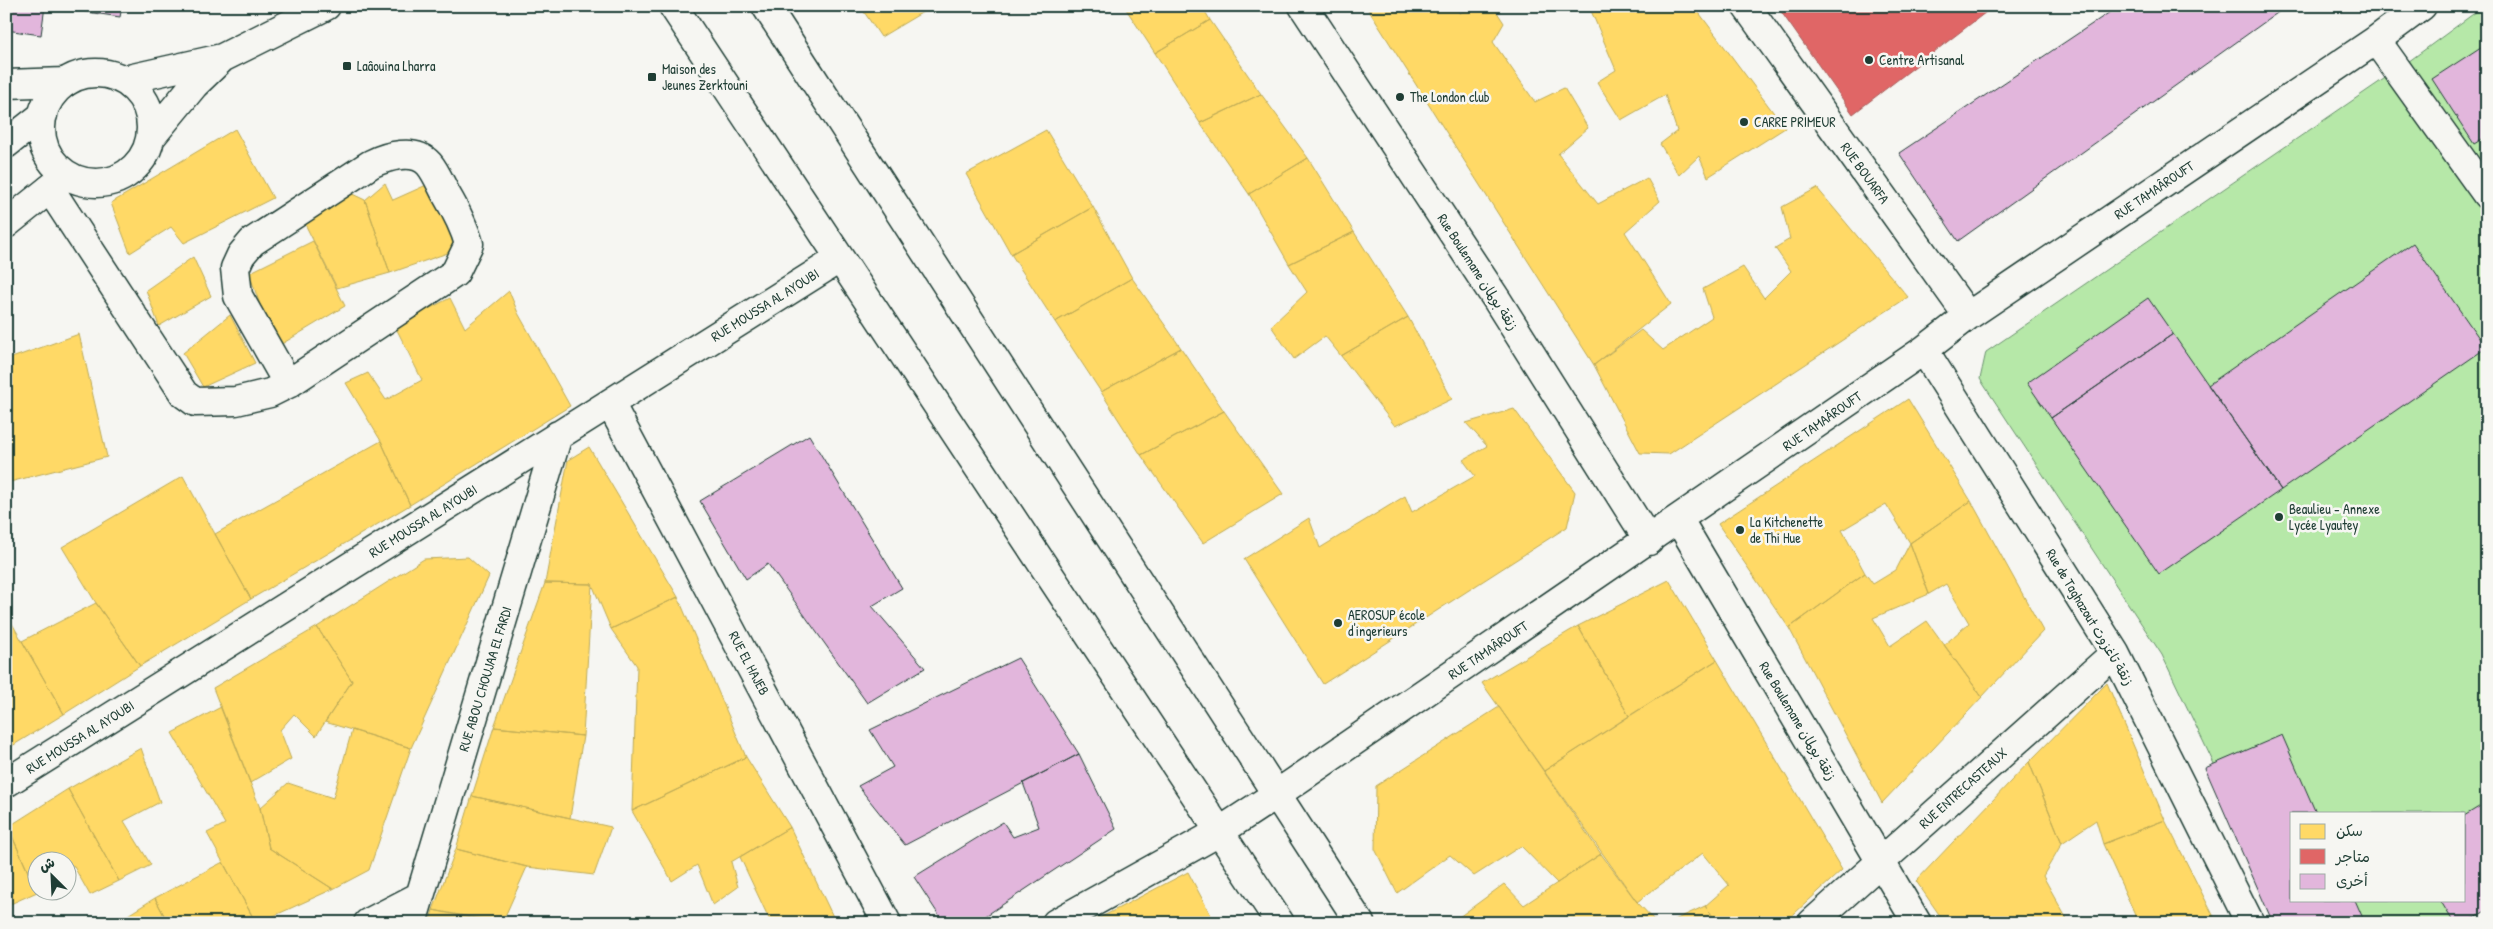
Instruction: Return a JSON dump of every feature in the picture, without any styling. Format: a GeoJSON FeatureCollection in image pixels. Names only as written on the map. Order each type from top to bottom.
{"type":"FeatureCollection","features":[{"type":"Feature","properties":{"kind":"street"},"geometry":{"type":"LineString","coordinates":[[124,80],[222,58],[326,6]]}},
{"type":"Feature","properties":{"kind":"street"},"geometry":{"type":"LineString","coordinates":[[673,6],[1280,923]]}},
{"type":"Feature","properties":{"kind":"street"},"geometry":{"type":"LineString","coordinates":[[766,6],[1360,923]]}},
{"type":"Feature","properties":{"kind":"street","name":"Rue Boulemane زنقة بولمان"},"geometry":{"type":"LineString","coordinates":[[1303,6],[1497,300],[1649,541]]}},
{"type":"Feature","properties":{"kind":"street","name":"RUE BOUARFA"},"geometry":{"type":"LineString","coordinates":[[1746,6],[1968,316]]}},
{"type":"Feature","properties":{"kind":"street","name":"RUE TAMAÂROUFT"},"geometry":{"type":"LineString","coordinates":[[1056,923],[1219,832],[1277,794],[1649,541],[1924,350],[1968,316],[2376,40],[2422,6]]}},
{"type":"Feature","properties":{"kind":"street"},"geometry":{"type":"LineString","coordinates":[[2376,40],[2487,195]]}},
{"type":"Feature","properties":{"kind":"street"},"geometry":{"type":"LineString","coordinates":[[6,224],[59,182],[110,182],[130,172],[144,156],[152,136],[194,85],[222,58]]}},
{"type":"Feature","properties":{"kind":"street"},"geometry":{"type":"LineString","coordinates":[[6,84],[66,82],[85,74],[105,73],[124,80],[140,94],[150,114],[152,136]]}},
{"type":"Feature","properties":{"kind":"street"},"geometry":{"type":"LineString","coordinates":[[66,82],[51,97],[45,110],[42,138],[59,182],[184,394],[195,402],[236,401],[270,393],[288,384],[455,273],[469,244],[458,215],[428,163],[413,156],[405,155],[386,157],[370,164],[269,230],[241,254],[235,268],[238,296],[288,384]]}},
{"type":"Feature","properties":{"kind":"street"},"geometry":{"type":"LineString","coordinates":[[6,88],[45,110]]}},
{"type":"Feature","properties":{"kind":"street"},"geometry":{"type":"LineString","coordinates":[[6,144],[45,110]]}},
{"type":"Feature","properties":{"kind":"street","name":"RUE MOUSSA AL AYOUBI"},"geometry":{"type":"LineString","coordinates":[[6,783],[839,259]]}},
{"type":"Feature","properties":{"kind":"street","name":"Rue de Taghazout زنقة تاغزوت"},"geometry":{"type":"LineString","coordinates":[[1924,350],[2115,653],[2250,923]]}},
{"type":"Feature","properties":{"kind":"street","name":"RUE EL HAJEB"},"geometry":{"type":"LineString","coordinates":[[610,403],[887,923]]}},
{"type":"Feature","properties":{"kind":"street","name":"RUE ABOU CHOUJAA EL FARDI"},"geometry":{"type":"LineString","coordinates":[[412,923],[558,435]]}},
{"type":"Feature","properties":{"kind":"street","name":"Rue Boulemane زنقة بولمان"},"geometry":{"type":"LineString","coordinates":[[1679,520],[1917,923]]}},
{"type":"Feature","properties":{"kind":"street","name":"RUE ENTRECASTEAUX"},"geometry":{"type":"LineString","coordinates":[[1812,923],[2115,653]]}},
{"type":"Feature","properties":{"kind":"street"},"geometry":{"type":"LineString","coordinates":[[368,923],[420,896]]}},
{"type":"Feature","properties":{"kind":"green space","name":"Beaulieu - Annexe Lycée Lyautey"},"geometry":{"type":"Polygon","coordinates":[[[2484,6],[2487,6],[2487,908],[2464,923],[2290,923],[2162,655],[1980,379],[1986,352],[2397,70],[2484,6]]]}},
{"type":"Feature","properties":{"kind":"building: سكن"},"geometry":{"type":"Polygon","coordinates":[[[860,6],[933,6],[881,37],[860,6]]]}},
{"type":"Feature","properties":{"kind":"building: سكن"},"geometry":{"type":"Polygon","coordinates":[[[1124,6],[1202,6],[1210,20],[1155,53],[1124,6]]]}},
{"type":"Feature","properties":{"kind":"building: سكن"},"geometry":{"type":"Polygon","coordinates":[[[1366,6],[1456,6],[1459,13],[1477,6],[1493,6],[1504,23],[1493,42],[1535,102],[1564,88],[1588,128],[1558,154],[1598,204],[1647,178],[1660,201],[1625,232],[1671,304],[1594,365],[1366,6]]]}},
{"type":"Feature","properties":{"kind":"building: سكن"},"geometry":{"type":"Polygon","coordinates":[[[1589,6],[1694,6],[1785,128],[1708,177],[1699,156],[1679,175],[1660,144],[1677,131],[1665,95],[1621,120],[1597,82],[1616,70],[1589,6]]]}},
{"type":"Feature","properties":{"kind":"building: سكن"},"geometry":{"type":"Polygon","coordinates":[[[1210,20],[1261,94],[1200,123],[1155,53],[1210,20]]]}},
{"type":"Feature","properties":{"kind":"building: سكن"},"geometry":{"type":"Polygon","coordinates":[[[1261,94],[1308,158],[1249,194],[1200,123],[1261,94]]]}},
{"type":"Feature","properties":{"kind":"building: سكن"},"geometry":{"type":"Polygon","coordinates":[[[235,129],[273,198],[184,243],[171,227],[130,253],[111,203],[235,129]]]}},
{"type":"Feature","properties":{"kind":"building: سكن"},"geometry":{"type":"Polygon","coordinates":[[[1046,130],[1093,207],[1011,254],[966,174],[1046,130]]]}},
{"type":"Feature","properties":{"kind":"building: سكن"},"geometry":{"type":"Polygon","coordinates":[[[1308,158],[1354,232],[1289,264],[1249,194],[1308,158]]]}},
{"type":"Feature","properties":{"kind":"building: سكن"},"geometry":{"type":"Polygon","coordinates":[[[385,183],[393,200],[431,183],[459,249],[390,273],[365,200],[385,183]]]}},
{"type":"Feature","properties":{"kind":"building: سكن"},"geometry":{"type":"Polygon","coordinates":[[[1817,188],[1908,297],[1669,454],[1640,453],[1594,365],[1641,330],[1663,350],[1712,317],[1703,289],[1743,267],[1764,298],[1791,271],[1775,248],[1790,239],[1782,207],[1817,188]]]}},
{"type":"Feature","properties":{"kind":"building: سكن"},"geometry":{"type":"Polygon","coordinates":[[[346,191],[365,200],[390,273],[337,288],[301,216],[346,191]]]}},
{"type":"Feature","properties":{"kind":"building: سكن"},"geometry":{"type":"Polygon","coordinates":[[[1093,207],[1132,278],[1055,322],[1011,254],[1093,207]]]}},
{"type":"Feature","properties":{"kind":"building: سكن"},"geometry":{"type":"Polygon","coordinates":[[[1354,232],[1408,317],[1341,356],[1325,336],[1294,359],[1271,326],[1307,292],[1289,264],[1354,232]]]}},
{"type":"Feature","properties":{"kind":"building: سكن"},"geometry":{"type":"Polygon","coordinates":[[[313,241],[345,306],[275,348],[249,273],[313,241]]]}},
{"type":"Feature","properties":{"kind":"building: سكن"},"geometry":{"type":"Polygon","coordinates":[[[193,257],[211,296],[159,326],[146,290],[193,257]]]}},
{"type":"Feature","properties":{"kind":"building: سكن"},"geometry":{"type":"Polygon","coordinates":[[[1132,278],[1181,348],[1101,392],[1055,322],[1132,278]]]}},
{"type":"Feature","properties":{"kind":"building: سكن"},"geometry":{"type":"Polygon","coordinates":[[[509,291],[518,313],[570,406],[410,505],[381,441],[346,383],[368,373],[386,400],[422,380],[395,326],[450,298],[465,328],[509,291]]]}},
{"type":"Feature","properties":{"kind":"building: سكن"},"geometry":{"type":"Polygon","coordinates":[[[230,315],[255,363],[203,387],[183,353],[230,315]]]}},
{"type":"Feature","properties":{"kind":"building: سكن"},"geometry":{"type":"Polygon","coordinates":[[[1408,317],[1452,399],[1395,426],[1341,356],[1408,317]]]}},
{"type":"Feature","properties":{"kind":"building: سكن"},"geometry":{"type":"Polygon","coordinates":[[[79,334],[107,457],[6,483],[6,360],[79,334]]]}},
{"type":"Feature","properties":{"kind":"building: سكن"},"geometry":{"type":"Polygon","coordinates":[[[1181,348],[1224,411],[1141,455],[1101,392],[1181,348]]]}},
{"type":"Feature","properties":{"kind":"building: سكن"},"geometry":{"type":"Polygon","coordinates":[[[1908,399],[1971,501],[1910,543],[1886,504],[1842,530],[1865,573],[1789,628],[1718,524],[1908,399]]]}},
{"type":"Feature","properties":{"kind":"building: سكن"},"geometry":{"type":"Polygon","coordinates":[[[1514,409],[1575,492],[1567,527],[1323,684],[1244,559],[1309,518],[1320,548],[1405,496],[1412,512],[1475,476],[1463,460],[1487,446],[1466,423],[1514,409]]]}},
{"type":"Feature","properties":{"kind":"building: سكن"},"geometry":{"type":"Polygon","coordinates":[[[1224,411],[1283,494],[1203,543],[1141,455],[1224,411]]]}},
{"type":"Feature","properties":{"kind":"building: سكن"},"geometry":{"type":"Polygon","coordinates":[[[381,441],[410,505],[251,599],[215,534],[381,441]]]}},
{"type":"Feature","properties":{"kind":"building: سكن"},"geometry":{"type":"Polygon","coordinates":[[[589,447],[678,597],[611,629],[592,584],[545,583],[568,460],[589,447]]]}},
{"type":"Feature","properties":{"kind":"building: سكن"},"geometry":{"type":"Polygon","coordinates":[[[183,476],[251,599],[140,666],[96,603],[62,547],[183,476]]]}},
{"type":"Feature","properties":{"kind":"building: سكن"},"geometry":{"type":"Polygon","coordinates":[[[1971,501],[2043,631],[1982,697],[1944,645],[1969,623],[1946,584],[1929,594],[1910,543],[1971,501]]]}},
{"type":"Feature","properties":{"kind":"building: سكن"},"geometry":{"type":"Polygon","coordinates":[[[1910,543],[1929,594],[1873,618],[1890,646],[1927,621],[1982,697],[1882,803],[1789,628],[1865,573],[1873,584],[1896,570],[1910,543]]]}},
{"type":"Feature","properties":{"kind":"building: سكن"},"geometry":{"type":"Polygon","coordinates":[[[468,557],[489,576],[411,748],[325,722],[352,681],[317,627],[424,559],[468,557]]]}},
{"type":"Feature","properties":{"kind":"building: سكن"},"geometry":{"type":"Polygon","coordinates":[[[1669,580],[1717,660],[1629,716],[1578,626],[1669,580]]]}},
{"type":"Feature","properties":{"kind":"building: سكن"},"geometry":{"type":"Polygon","coordinates":[[[545,583],[592,584],[583,736],[494,727],[545,583]]]}},
{"type":"Feature","properties":{"kind":"building: سكن"},"geometry":{"type":"Polygon","coordinates":[[[678,597],[746,757],[632,811],[637,666],[611,629],[678,597]]]}},
{"type":"Feature","properties":{"kind":"building: سكن"},"geometry":{"type":"Polygon","coordinates":[[[96,603],[140,666],[64,714],[22,641],[96,603]]]}},
{"type":"Feature","properties":{"kind":"building: سكن"},"geometry":{"type":"Polygon","coordinates":[[[10,620],[64,714],[12,746],[6,737],[6,623],[10,620]]]}},
{"type":"Feature","properties":{"kind":"building: سكن"},"geometry":{"type":"Polygon","coordinates":[[[1578,626],[1629,716],[1544,771],[1482,683],[1578,626]]]}},
{"type":"Feature","properties":{"kind":"building: سكن"},"geometry":{"type":"Polygon","coordinates":[[[317,627],[352,681],[316,736],[294,714],[280,730],[291,759],[250,783],[213,688],[317,627]]]}},
{"type":"Feature","properties":{"kind":"building: سكن"},"geometry":{"type":"Polygon","coordinates":[[[1717,660],[1842,870],[1784,923],[1718,923],[1705,906],[1729,885],[1703,853],[1637,902],[1544,771],[1717,660]]]}},
{"type":"Feature","properties":{"kind":"building: سكن"},"geometry":{"type":"Polygon","coordinates":[[[2107,683],[2165,820],[2103,844],[2096,820],[2062,843],[2029,762],[2107,683]]]}},
{"type":"Feature","properties":{"kind":"building: سكن"},"geometry":{"type":"Polygon","coordinates":[[[221,707],[260,808],[269,848],[333,889],[258,923],[256,923],[207,833],[225,824],[172,733],[221,707]]]}},
{"type":"Feature","properties":{"kind":"building: سكن"},"geometry":{"type":"Polygon","coordinates":[[[1499,707],[1601,854],[1557,883],[1521,846],[1474,876],[1450,855],[1397,893],[1375,849],[1376,786],[1499,707]]]}},
{"type":"Feature","properties":{"kind":"building: سكن"},"geometry":{"type":"Polygon","coordinates":[[[494,727],[583,736],[570,818],[472,796],[494,727]]]}},
{"type":"Feature","properties":{"kind":"building: سكن"},"geometry":{"type":"Polygon","coordinates":[[[352,730],[411,748],[369,870],[333,889],[269,848],[260,808],[288,783],[333,798],[352,730]]]}},
{"type":"Feature","properties":{"kind":"building: سكن"},"geometry":{"type":"Polygon","coordinates":[[[6,737],[12,746],[6,750],[6,737]]]}},
{"type":"Feature","properties":{"kind":"building: سكن"},"geometry":{"type":"Polygon","coordinates":[[[141,748],[160,802],[124,821],[151,865],[119,881],[68,789],[141,748]]]}},
{"type":"Feature","properties":{"kind":"building: سكن"},"geometry":{"type":"Polygon","coordinates":[[[746,757],[790,827],[731,862],[738,887],[713,905],[697,865],[672,881],[632,811],[746,757]]]}},
{"type":"Feature","properties":{"kind":"building: سكن"},"geometry":{"type":"Polygon","coordinates":[[[2029,762],[2062,843],[2043,876],[2069,923],[1945,923],[1916,881],[2029,762]]]}},
{"type":"Feature","properties":{"kind":"building: سكن"},"geometry":{"type":"Polygon","coordinates":[[[68,789],[119,881],[90,895],[78,874],[78,852],[28,852],[28,872],[8,827],[68,789]]]}},
{"type":"Feature","properties":{"kind":"building: سكن"},"geometry":{"type":"Polygon","coordinates":[[[472,796],[611,827],[594,875],[527,867],[456,849],[472,796]]]}},
{"type":"Feature","properties":{"kind":"building: سكن"},"geometry":{"type":"Polygon","coordinates":[[[2165,820],[2217,923],[2139,923],[2103,844],[2165,820]]]}},
{"type":"Feature","properties":{"kind":"building: سكن"},"geometry":{"type":"Polygon","coordinates":[[[8,827],[28,872],[28,896],[6,906],[6,828],[8,827]]]}},
{"type":"Feature","properties":{"kind":"building: سكن"},"geometry":{"type":"Polygon","coordinates":[[[790,827],[836,923],[771,923],[740,857],[790,827]]]}},
{"type":"Feature","properties":{"kind":"building: سكن"},"geometry":{"type":"Polygon","coordinates":[[[456,849],[527,867],[502,923],[433,910],[456,849]]]}},
{"type":"Feature","properties":{"kind":"building: سكن"},"geometry":{"type":"Polygon","coordinates":[[[1601,854],[1637,902],[1657,923],[1451,923],[1504,884],[1524,905],[1601,854]]]}},
{"type":"Feature","properties":{"kind":"building: سكن"},"geometry":{"type":"Polygon","coordinates":[[[223,862],[256,923],[168,923],[155,898],[223,862]]]}},
{"type":"Feature","properties":{"kind":"building: سكن"},"geometry":{"type":"Polygon","coordinates":[[[1188,872],[1215,923],[1090,923],[1188,872]]]}},
{"type":"Feature","properties":{"kind":"building: سكن"},"geometry":{"type":"Polygon","coordinates":[[[155,898],[168,923],[115,923],[155,898]]]}},
{"type":"Feature","properties":{"kind":"building: سكن"},"geometry":{"type":"Polygon","coordinates":[[[1705,906],[1718,923],[1668,923],[1705,906]]]}},
{"type":"Feature","properties":{"kind":"building: سكن"},"geometry":{"type":"Polygon","coordinates":[[[433,910],[494,923],[429,923],[433,910]]]}},
{"type":"Feature","properties":{"kind":"building: متاجر","name":"Centre Artisanal"},"geometry":{"type":"Polygon","coordinates":[[[1777,6],[1994,6],[1853,114],[1777,6]]]}},
{"type":"Feature","properties":{"kind":"building: أخرى"},"geometry":{"type":"Polygon","coordinates":[[[6,6],[45,6],[41,35],[6,30],[6,6]]]}},
{"type":"Feature","properties":{"kind":"building: أخرى"},"geometry":{"type":"Polygon","coordinates":[[[47,6],[122,6],[120,17],[47,6]]]}},
{"type":"Feature","properties":{"kind":"building: أخرى"},"geometry":{"type":"Polygon","coordinates":[[[2119,6],[2287,6],[1958,241],[1899,153],[2119,6]]]}},
{"type":"Feature","properties":{"kind":"building: أخرى"},"geometry":{"type":"Polygon","coordinates":[[[2487,43],[2487,136],[2474,144],[2432,79],[2487,43]]]}},
{"type":"Feature","properties":{"kind":"building: أخرى"},"geometry":{"type":"Polygon","coordinates":[[[2413,243],[2486,348],[2281,490],[2208,385],[2413,243]]]}},
{"type":"Feature","properties":{"kind":"building: أخرى"},"geometry":{"type":"Polygon","coordinates":[[[2148,298],[2173,334],[2051,418],[2027,383],[2148,298]]]}},
{"type":"Feature","properties":{"kind":"building: أخرى"},"geometry":{"type":"Polygon","coordinates":[[[2173,334],[2281,490],[2159,574],[2051,418],[2173,334]]]}},
{"type":"Feature","properties":{"kind":"building: أخرى"},"geometry":{"type":"Polygon","coordinates":[[[809,435],[902,588],[872,606],[925,668],[867,703],[768,564],[746,579],[700,501],[809,435]]]}},
{"type":"Feature","properties":{"kind":"building: أخرى"},"geometry":{"type":"Polygon","coordinates":[[[1018,658],[1079,754],[905,845],[858,786],[893,767],[870,730],[1018,658]]]}},
{"type":"Feature","properties":{"kind":"building: أخرى"},"geometry":{"type":"Polygon","coordinates":[[[2282,735],[2316,812],[2290,812],[2290,902],[2356,902],[2365,923],[2273,923],[2205,768],[2282,735]]]}},
{"type":"Feature","properties":{"kind":"building: أخرى"},"geometry":{"type":"Polygon","coordinates":[[[1079,754],[1116,829],[975,923],[944,923],[914,877],[1003,822],[1013,837],[1039,827],[1023,783],[1079,754]]]}},
{"type":"Feature","properties":{"kind":"building: أخرى"},"geometry":{"type":"Polygon","coordinates":[[[2487,802],[2487,910],[2466,923],[2454,923],[2441,902],[2466,902],[2466,815],[2487,802]]]}},
{"type":"Feature","properties":{"kind":"place","name":"Centre Artisanal"},"geometry":{"type":"Point","coordinates":[1869,60]}},
{"type":"Feature","properties":{"kind":"place","name":"Laâouina Lharra"},"geometry":{"type":"Point","coordinates":[347,66]}},
{"type":"Feature","properties":{"kind":"place","name":"Maison des Jeunes Zerktouni"},"geometry":{"type":"Point","coordinates":[652,77]}},
{"type":"Feature","properties":{"kind":"place","name":"The London club"},"geometry":{"type":"Point","coordinates":[1400,97]}},
{"type":"Feature","properties":{"kind":"place","name":"CARRE PRIMEUR"},"geometry":{"type":"Point","coordinates":[1744,122]}},
{"type":"Feature","properties":{"kind":"place","name":"Beaulieu - Annexe Lycée Lyautey"},"geometry":{"type":"Point","coordinates":[2279,517]}},
{"type":"Feature","properties":{"kind":"place","name":"La Kitchenette de Thi Hue"},"geometry":{"type":"Point","coordinates":[1740,530]}},
{"type":"Feature","properties":{"kind":"place","name":"AEROSUP école d'ingerieurs"},"geometry":{"type":"Point","coordinates":[1338,623]}}]}
